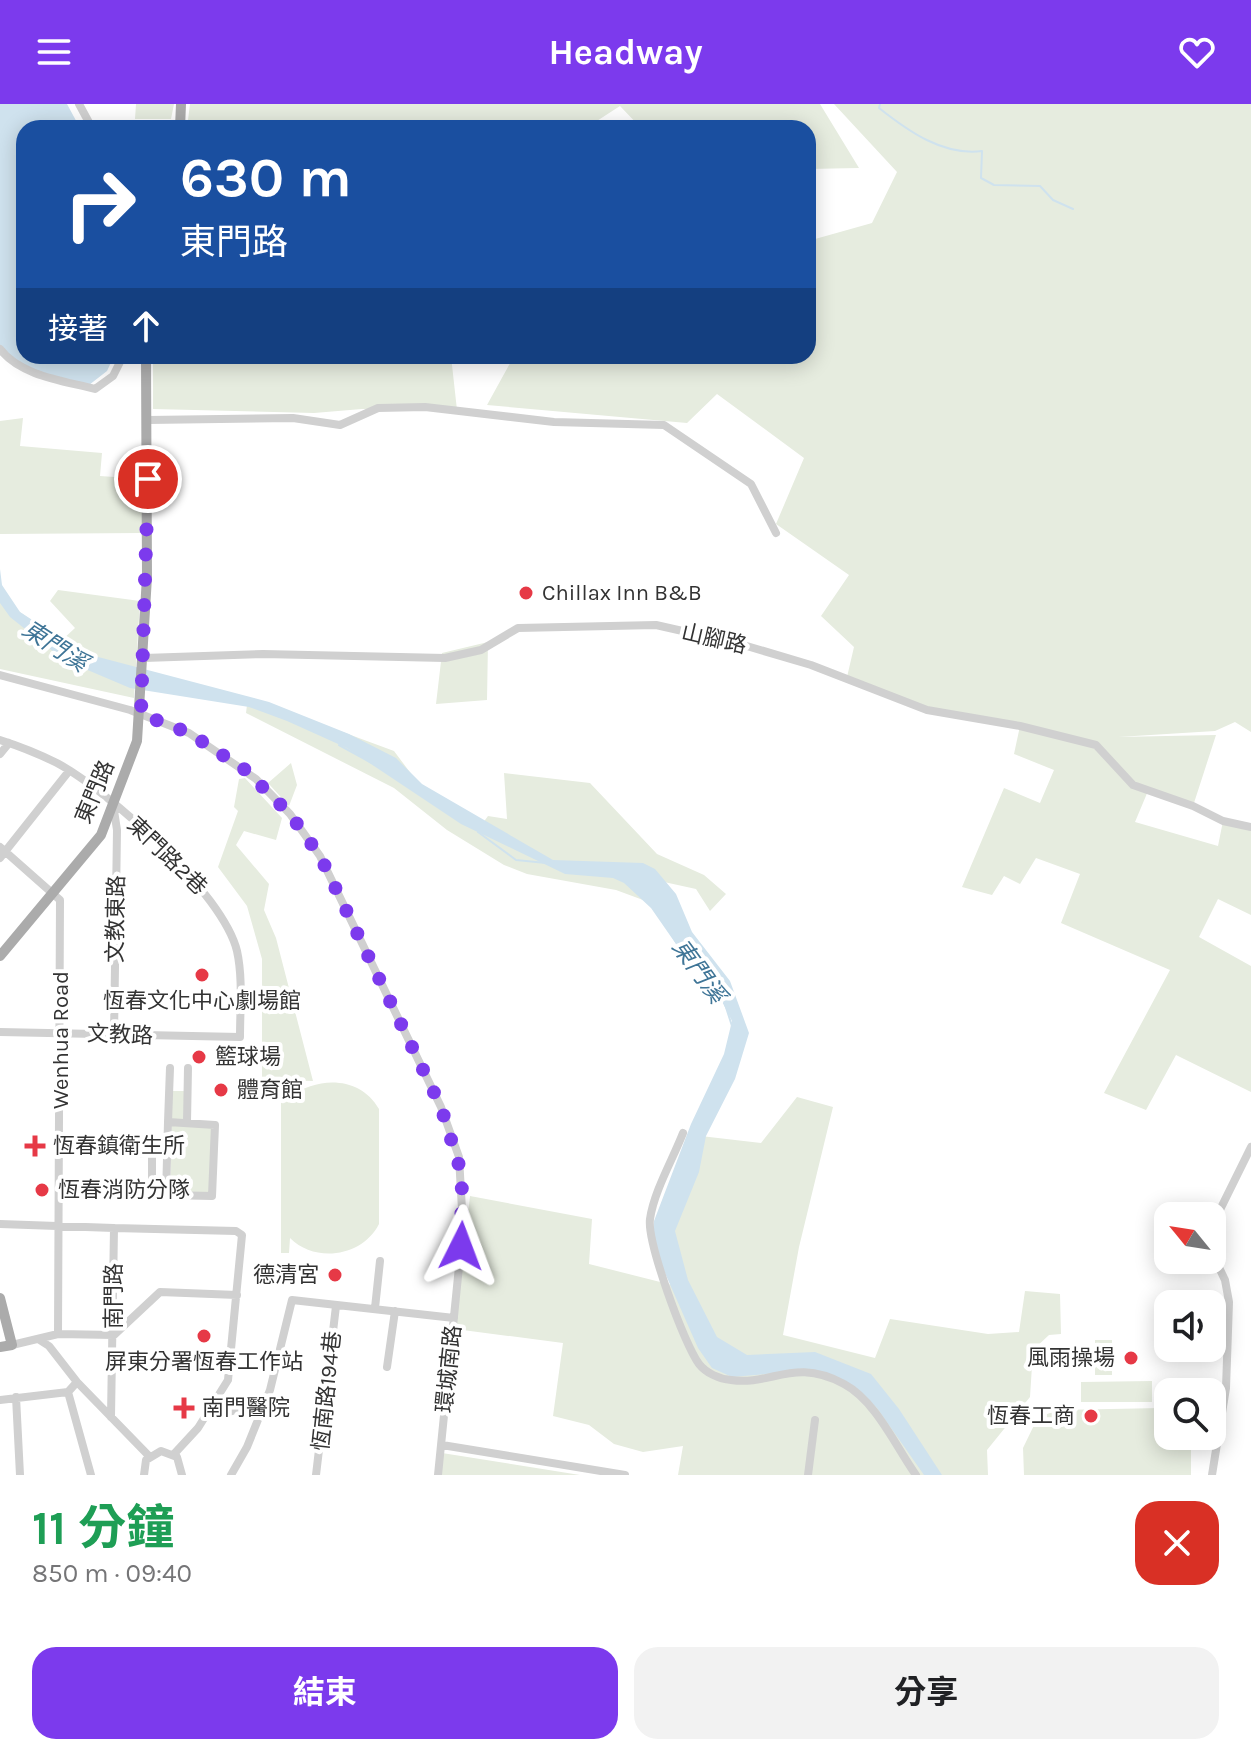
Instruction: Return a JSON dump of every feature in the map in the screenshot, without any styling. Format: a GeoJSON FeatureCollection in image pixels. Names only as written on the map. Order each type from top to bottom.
{"type":"FeatureCollection","features":[{"type":"Feature","properties":{"kind":"main road","name":"東門路"},"geometry":{"type":"LineString","coordinates":[[0,956],[101,835],[137,741],[144,661],[148,420],[143,364]]}},
{"type":"Feature","properties":{"kind":"main road"},"geometry":{"type":"LineString","coordinates":[[0,1298],[12,1345],[0,1347]]}},
{"type":"Feature","properties":{"kind":"street"},"geometry":{"type":"LineString","coordinates":[[0,349],[7,359],[16,364]]}},
{"type":"Feature","properties":{"kind":"street"},"geometry":{"type":"LineString","coordinates":[[16,364],[29,371],[95,389],[113,376],[119,364]]}},
{"type":"Feature","properties":{"kind":"street"},"geometry":{"type":"LineString","coordinates":[[148,420],[293,418],[340,425],[378,408],[425,407],[554,422],[664,425],[751,484],[776,533]]}},
{"type":"Feature","properties":{"kind":"street","name":"山腳路"},"geometry":{"type":"LineString","coordinates":[[144,661],[263,654],[445,658],[481,650],[518,628],[656,625],[740,644],[811,665],[927,710],[1020,726],[1096,745],[1133,785],[1223,821],[1251,827]]}},
{"type":"Feature","properties":{"kind":"street","name":"環城南路"},"geometry":{"type":"LineString","coordinates":[[0,675],[141,714],[189,733],[244,769],[290,814],[320,856],[441,1107],[459,1157],[463,1227],[438,1475]]}},
{"type":"Feature","properties":{"kind":"street"},"geometry":{"type":"LineString","coordinates":[[0,754],[5,741]]}},
{"type":"Feature","properties":{"kind":"street","name":"東門路2巷"},"geometry":{"type":"LineString","coordinates":[[5,741],[69,771],[113,803],[206,892],[228,928],[237,952],[240,1037]]}},
{"type":"Feature","properties":{"kind":"street"},"geometry":{"type":"LineString","coordinates":[[54,892],[2,852],[69,771]]}},
{"type":"Feature","properties":{"kind":"street","name":"文教東路"},"geometry":{"type":"LineString","coordinates":[[113,803],[117,858],[114,1035]]}},
{"type":"Feature","properties":{"kind":"street","name":"Wenhua Road"},"geometry":{"type":"LineString","coordinates":[[54,892],[60,900],[61,1226],[58,1334]]}},
{"type":"Feature","properties":{"kind":"street","name":"文教路"},"geometry":{"type":"LineString","coordinates":[[0,1032],[240,1037]]}},
{"type":"Feature","properties":{"kind":"street"},"geometry":{"type":"LineString","coordinates":[[168,1122],[210,1122],[217,1129],[212,1196],[170,1197],[164,1184],[170,1068]]}},
{"type":"Feature","properties":{"kind":"street"},"geometry":{"type":"LineString","coordinates":[[187,1122],[188,1068]]}},
{"type":"Feature","properties":{"kind":"street"},"geometry":{"type":"LineString","coordinates":[[169,1089],[187,1089]]}},
{"type":"Feature","properties":{"kind":"street"},"geometry":{"type":"LineString","coordinates":[[683,1133],[653,1208],[650,1227],[658,1264],[698,1363],[718,1377],[733,1381],[792,1371],[843,1383],[863,1398],[916,1475]]}},
{"type":"Feature","properties":{"kind":"street"},"geometry":{"type":"LineString","coordinates":[[1224,1202],[1251,1147]]}},
{"type":"Feature","properties":{"kind":"street"},"geometry":{"type":"LineString","coordinates":[[128,1154],[166,1152]]}},
{"type":"Feature","properties":{"kind":"street"},"geometry":{"type":"LineString","coordinates":[[152,1153],[150,1185],[164,1184]]}},
{"type":"Feature","properties":{"kind":"street"},"geometry":{"type":"LineString","coordinates":[[0,1224],[236,1231],[242,1235],[231,1369],[209,1411],[174,1454]]}},
{"type":"Feature","properties":{"kind":"street","name":"南門路"},"geometry":{"type":"LineString","coordinates":[[111,1417],[114,1228]]}},
{"type":"Feature","properties":{"kind":"street"},"geometry":{"type":"LineString","coordinates":[[375,1308],[380,1261]]}},
{"type":"Feature","properties":{"kind":"street"},"geometry":{"type":"LineString","coordinates":[[1212,1475],[1226,1388],[1229,1302],[1222,1274]]}},
{"type":"Feature","properties":{"kind":"street"},"geometry":{"type":"LineString","coordinates":[[12,1345],[58,1334],[114,1335],[160,1292],[237,1295]]}},
{"type":"Feature","properties":{"kind":"street","name":"恆南路194巷"},"geometry":{"type":"LineString","coordinates":[[261,1413],[278,1361],[292,1300],[454,1318]]}},
{"type":"Feature","properties":{"kind":"street","name":"恆南路194巷"},"geometry":{"type":"LineString","coordinates":[[316,1475],[336,1306]]}},
{"type":"Feature","properties":{"kind":"street"},"geometry":{"type":"LineString","coordinates":[[387,1367],[395,1311]]}},
{"type":"Feature","properties":{"kind":"street"},"geometry":{"type":"LineString","coordinates":[[38,1339],[49,1346],[77,1382],[149,1456]]}},
{"type":"Feature","properties":{"kind":"street"},"geometry":{"type":"LineString","coordinates":[[0,1400],[68,1392],[77,1382]]}},
{"type":"Feature","properties":{"kind":"street"},"geometry":{"type":"LineString","coordinates":[[68,1392],[91,1475]]}},
{"type":"Feature","properties":{"kind":"street"},"geometry":{"type":"LineString","coordinates":[[16,1397],[20,1475]]}},
{"type":"Feature","properties":{"kind":"street"},"geometry":{"type":"LineString","coordinates":[[209,1411],[215,1416],[236,1410],[261,1413],[231,1475]]}},
{"type":"Feature","properties":{"kind":"street"},"geometry":{"type":"LineString","coordinates":[[808,1475],[815,1420]]}},
{"type":"Feature","properties":{"kind":"street"},"geometry":{"type":"LineString","coordinates":[[442,1445],[625,1475]]}},
{"type":"Feature","properties":{"kind":"street"},"geometry":{"type":"LineString","coordinates":[[149,1456],[161,1451],[174,1454],[182,1465],[182,1475]]}},
{"type":"Feature","properties":{"kind":"street"},"geometry":{"type":"LineString","coordinates":[[144,1475],[149,1456]]}},
{"type":"Feature","properties":{"kind":"shaded area"},"geometry":{"type":"Polygon","coordinates":[[[136,104],[174,104],[171,119],[135,119],[136,104]]]}},
{"type":"Feature","properties":{"kind":"shaded area"},"geometry":{"type":"Polygon","coordinates":[[[190,104],[820,104],[859,168],[816,169],[816,120],[633,120],[620,106],[598,120],[188,120],[190,104]]]}},
{"type":"Feature","properties":{"kind":"shaded area"},"geometry":{"type":"Polygon","coordinates":[[[834,104],[1251,104],[1251,732],[1235,722],[1215,731],[1118,737],[1216,735],[1193,806],[1148,791],[1135,822],[1218,846],[1223,821],[1251,827],[1251,915],[1218,899],[1199,937],[1251,966],[1251,1092],[1176,1055],[1146,1110],[1104,1093],[1170,970],[1061,923],[1080,874],[1036,858],[1020,884],[1004,876],[992,895],[962,887],[1004,788],[1040,803],[1054,770],[1014,754],[1020,726],[927,710],[847,677],[854,647],[821,616],[849,575],[776,524],[804,458],[717,394],[687,423],[487,405],[510,364],[816,364],[816,239],[872,223],[897,172],[834,104]]]}},
{"type":"Feature","properties":{"kind":"shaded area"},"geometry":{"type":"Polygon","coordinates":[[[153,364],[452,364],[457,410],[362,409],[314,413],[153,409],[153,364]]]}},
{"type":"Feature","properties":{"kind":"shaded area"},"geometry":{"type":"Polygon","coordinates":[[[23,418],[20,446],[102,453],[100,476],[143,479],[142,533],[0,534],[0,421],[23,418]]]}},
{"type":"Feature","properties":{"kind":"shaded area"},"geometry":{"type":"Polygon","coordinates":[[[58,590],[140,601],[134,698],[0,669],[0,598],[61,641],[75,628],[50,601],[58,590]]]}},
{"type":"Feature","properties":{"kind":"shaded area"},"geometry":{"type":"Polygon","coordinates":[[[488,642],[487,700],[436,704],[442,653],[488,642]]]}},
{"type":"Feature","properties":{"kind":"shaded area"},"geometry":{"type":"Polygon","coordinates":[[[248,697],[394,751],[415,779],[477,831],[488,816],[507,819],[504,773],[590,783],[657,854],[704,875],[726,894],[710,911],[696,889],[655,880],[643,900],[616,890],[527,874],[504,865],[447,830],[394,788],[246,713],[248,697]]]}},
{"type":"Feature","properties":{"kind":"shaded area"},"geometry":{"type":"Polygon","coordinates":[[[291,763],[297,785],[289,806],[268,783],[291,763]]]}},
{"type":"Feature","properties":{"kind":"shaded area"},"geometry":{"type":"Polygon","coordinates":[[[245,778],[282,818],[276,840],[244,831],[236,845],[269,884],[264,910],[276,938],[313,1081],[262,1080],[262,959],[247,906],[218,867],[238,811],[234,807],[239,779],[245,778]]]}},
{"type":"Feature","properties":{"kind":"shaded area"},"geometry":{"type":"Polygon","coordinates":[[[281,1082],[290,1082],[290,1097],[313,1085],[350,1085],[371,1098],[379,1109],[379,1224],[372,1235],[351,1249],[338,1253],[313,1251],[290,1238],[289,1253],[281,1253],[281,1082]]]}},
{"type":"Feature","properties":{"kind":"shaded area"},"geometry":{"type":"Polygon","coordinates":[[[171,1091],[185,1091],[184,1119],[171,1119],[171,1091]]]}},
{"type":"Feature","properties":{"kind":"shaded area"},"geometry":{"type":"Polygon","coordinates":[[[797,1097],[833,1107],[799,1247],[783,1335],[875,1358],[890,1319],[988,1334],[1019,1332],[1025,1291],[1060,1294],[1061,1334],[1049,1335],[1033,1350],[1030,1397],[987,1450],[988,1475],[678,1475],[683,1446],[643,1452],[614,1444],[589,1425],[553,1416],[563,1343],[455,1329],[470,1196],[592,1219],[589,1264],[680,1287],[666,1253],[692,1135],[761,1143],[797,1097]]]}},
{"type":"Feature","properties":{"kind":"shaded area"},"geometry":{"type":"Polygon","coordinates":[[[172,1125],[212,1126],[211,1192],[170,1194],[172,1125]]]}},
{"type":"Feature","properties":{"kind":"shaded area"},"geometry":{"type":"Polygon","coordinates":[[[1095,1340],[1112,1340],[1112,1375],[1095,1375],[1095,1340]]]}},
{"type":"Feature","properties":{"kind":"shaded area"},"geometry":{"type":"Polygon","coordinates":[[[1152,1381],[1152,1402],[1081,1402],[1081,1382],[1152,1381]]]}},
{"type":"Feature","properties":{"kind":"shaded area"},"geometry":{"type":"Polygon","coordinates":[[[1154,1408],[1154,1450],[1191,1450],[1191,1475],[1024,1475],[1023,1448],[1038,1417],[1059,1410],[1154,1408]]]}},
{"type":"Feature","properties":{"kind":"shaded area"},"geometry":{"type":"Polygon","coordinates":[[[442,1453],[580,1475],[439,1475],[442,1453]]]}},
{"type":"Feature","properties":{"kind":"water"},"geometry":{"type":"Polygon","coordinates":[[[0,104],[67,104],[76,120],[16,120],[16,364],[110,364],[107,371],[89,385],[16,366],[0,352],[0,104]]]}},
{"type":"Feature","properties":{"kind":"water"},"geometry":{"type":"Polygon","coordinates":[[[0,569],[2,585],[20,612],[83,653],[269,702],[349,734],[396,758],[422,784],[553,860],[643,863],[655,869],[676,894],[692,932],[730,981],[749,1033],[735,1079],[706,1136],[699,1172],[675,1231],[688,1280],[717,1337],[747,1355],[815,1352],[871,1374],[899,1409],[942,1475],[924,1475],[877,1408],[851,1385],[810,1370],[732,1377],[712,1368],[698,1348],[661,1264],[653,1234],[654,1221],[691,1124],[724,1054],[732,1021],[712,982],[685,957],[651,908],[624,883],[613,878],[565,874],[461,824],[347,748],[287,721],[249,707],[130,688],[64,660],[10,617],[0,603],[0,569]]]}},
{"type":"Feature","properties":{"kind":"waterway"},"geometry":{"type":"LineString","coordinates":[[880,104],[879,108],[890,117],[940,146],[968,152],[982,151],[981,178],[994,185],[1040,186],[1053,200],[1073,209]]}},
{"type":"Feature","properties":{"kind":"waterway","name":"東門溪"},"geometry":{"type":"LineString","coordinates":[[339,745],[379,767]]}},
{"type":"Feature","properties":{"kind":"waterway","name":"東門溪"},"geometry":{"type":"LineString","coordinates":[[478,832],[516,860],[546,863]]}},
{"type":"Feature","properties":{"kind":"waterway","name":"東門溪"},"geometry":{"type":"LineString","coordinates":[[671,934],[678,945]]}},
{"type":"Feature","properties":{"kind":"waterway","name":"東門溪"},"geometry":{"type":"LineString","coordinates":[[709,979],[717,990]]}},
{"type":"Feature","properties":{"kind":"waterway","name":"東門溪"},"geometry":{"type":"LineString","coordinates":[[723,998],[732,1026]]}},
{"type":"Feature","properties":{"kind":"place","name":"Chillax Inn B&B"},"geometry":{"type":"Point","coordinates":[526,593]}},
{"type":"Feature","properties":{"kind":"place","name":"恆春文化中心劇場館"},"geometry":{"type":"Point","coordinates":[202,975]}},
{"type":"Feature","properties":{"kind":"place","name":"籃球場"},"geometry":{"type":"Point","coordinates":[199,1057]}},
{"type":"Feature","properties":{"kind":"place","name":"體育館"},"geometry":{"type":"Point","coordinates":[221,1090]}},
{"type":"Feature","properties":{"kind":"place","name":"恆春鎮衛生所"},"geometry":{"type":"Point","coordinates":[35,1146]}},
{"type":"Feature","properties":{"kind":"place","name":"恆春消防分隊"},"geometry":{"type":"Point","coordinates":[42,1190]}},
{"type":"Feature","properties":{"kind":"place","name":"德清宮"},"geometry":{"type":"Point","coordinates":[335,1275]}},
{"type":"Feature","properties":{"kind":"place","name":"屏東分署恆春工作站"},"geometry":{"type":"Point","coordinates":[204,1336]}},
{"type":"Feature","properties":{"kind":"place","name":"風雨操場"},"geometry":{"type":"Point","coordinates":[1131,1358]}},
{"type":"Feature","properties":{"kind":"place","name":"南門醫院"},"geometry":{"type":"Point","coordinates":[184,1408]}},
{"type":"Feature","properties":{"kind":"place","name":"恆春工商"},"geometry":{"type":"Point","coordinates":[1091,1416]}},
{"type":"Feature","properties":{"kind":"route"},"geometry":{"type":"LineString","coordinates":[[148,479],[141,714],[189,733],[233,760],[274,796],[320,856],[441,1107],[459,1157],[462,1175],[461,1246]]}}]}
